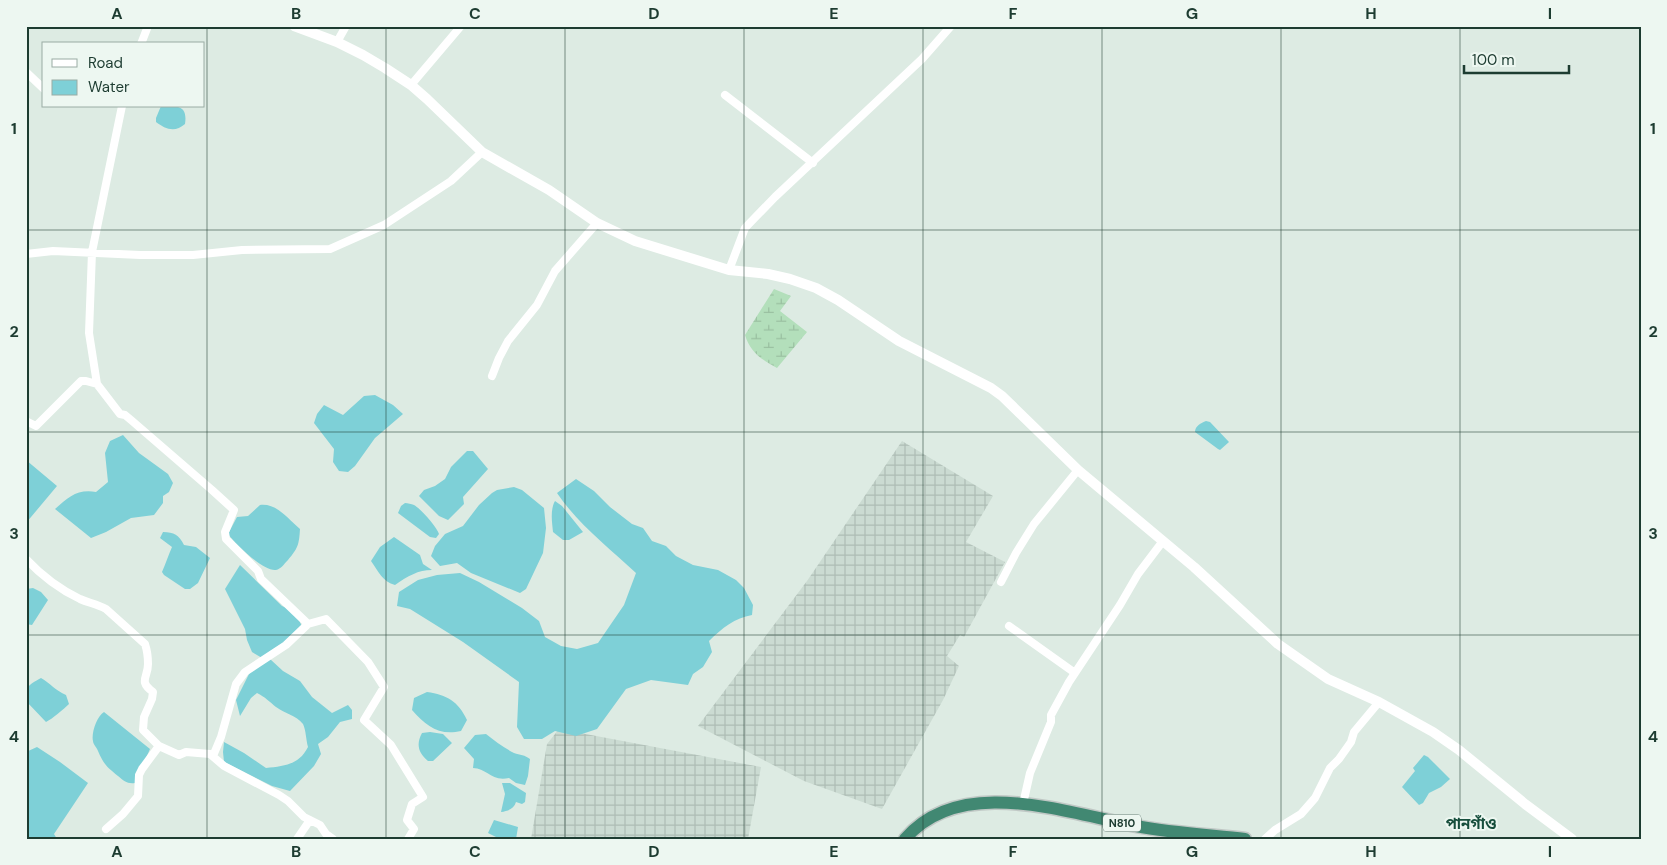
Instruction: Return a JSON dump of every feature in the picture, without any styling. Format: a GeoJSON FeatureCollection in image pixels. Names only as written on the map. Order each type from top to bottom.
{"type":"FeatureCollection","features":[{"type":"Feature","properties":{"kind":"highway","name":"N810"},"geometry":{"type":"LineString","coordinates":[[901,839],[914,825],[926,816],[952,804],[980,800],[1000,803]]}},
{"type":"Feature","properties":{"kind":"highway","name":"N810"},"geometry":{"type":"LineString","coordinates":[[905,839],[926,819],[945,810],[965,805],[1000,803],[1023,804],[1138,826],[1245,839]]}},
{"type":"Feature","properties":{"kind":"street"},"geometry":{"type":"LineString","coordinates":[[142,42],[148,26]]}},
{"type":"Feature","properties":{"kind":"street"},"geometry":{"type":"LineString","coordinates":[[294,26],[337,42],[363,55],[411,85],[452,121],[482,152],[549,190],[597,223],[635,241],[729,270],[768,274],[816,288],[838,300],[899,341],[991,388],[1002,396],[1078,470],[1194,567],[1278,644],[1328,679],[1379,702],[1433,732],[1459,750],[1525,804],[1572,839]]}},
{"type":"Feature","properties":{"kind":"street"},"geometry":{"type":"LineString","coordinates":[[337,42],[346,26]]}},
{"type":"Feature","properties":{"kind":"street"},"geometry":{"type":"LineString","coordinates":[[411,85],[461,26]]}},
{"type":"Feature","properties":{"kind":"street"},"geometry":{"type":"LineString","coordinates":[[729,270],[745,228],[775,197],[922,59],[952,26]]}},
{"type":"Feature","properties":{"kind":"street"},"geometry":{"type":"LineString","coordinates":[[26,72],[42,87]]}},
{"type":"Feature","properties":{"kind":"street"},"geometry":{"type":"LineString","coordinates":[[725,95],[813,163]]}},
{"type":"Feature","properties":{"kind":"street"},"geometry":{"type":"LineString","coordinates":[[122,108],[92,252],[89,333],[97,384],[120,414],[125,415],[131,420],[234,510],[228,520],[225,532],[226,539],[258,571],[261,579],[308,624]]}},
{"type":"Feature","properties":{"kind":"street"},"geometry":{"type":"LineString","coordinates":[[26,254],[53,251],[140,255],[193,255],[242,250],[330,249],[384,225],[451,181],[482,152]]}},
{"type":"Feature","properties":{"kind":"street"},"geometry":{"type":"LineString","coordinates":[[492,376],[508,342],[537,305],[555,271],[597,223]]}},
{"type":"Feature","properties":{"kind":"street"},"geometry":{"type":"LineString","coordinates":[[26,422],[36,426],[81,381],[86,380],[97,384]]}},
{"type":"Feature","properties":{"kind":"street"},"geometry":{"type":"LineString","coordinates":[[1001,582],[1034,524],[1078,470]]}},
{"type":"Feature","properties":{"kind":"street"},"geometry":{"type":"LineString","coordinates":[[1023,804],[1030,773],[1051,722],[1051,715],[1069,682],[1120,605],[1138,574],[1163,541]]}},
{"type":"Feature","properties":{"kind":"street"},"geometry":{"type":"LineString","coordinates":[[26,559],[52,584],[106,609],[145,644],[149,665],[144,682],[146,688],[153,692],[144,717],[143,730],[159,746],[179,755],[186,752],[210,754],[224,766],[280,795],[304,817],[320,825],[326,834],[333,839]]}},
{"type":"Feature","properties":{"kind":"street"},"geometry":{"type":"LineString","coordinates":[[213,756],[221,737],[236,684],[246,672],[286,644],[308,624],[326,619],[368,662],[384,687],[364,720],[391,745],[423,797],[412,804],[407,820],[414,829],[408,839]]}},
{"type":"Feature","properties":{"kind":"street"},"geometry":{"type":"LineString","coordinates":[[1009,626],[1075,673]]}},
{"type":"Feature","properties":{"kind":"street"},"geometry":{"type":"LineString","coordinates":[[1265,839],[1301,814],[1315,798],[1330,768],[1339,760],[1352,742],[1354,732],[1379,702]]}},
{"type":"Feature","properties":{"kind":"street"},"geometry":{"type":"LineString","coordinates":[[106,829],[123,814],[138,796],[139,775],[159,746]]}},
{"type":"Feature","properties":{"kind":"street"},"geometry":{"type":"LineString","coordinates":[[297,839],[310,820]]}},
{"type":"Feature","properties":{"kind":"shaded area"},"geometry":{"type":"Polygon","coordinates":[[[902,441],[993,496],[966,542],[1005,562],[964,637],[960,635],[947,656],[959,666],[943,700],[882,809],[804,781],[698,726],[807,581],[902,441]]]}},
{"type":"Feature","properties":{"kind":"shaded area"},"geometry":{"type":"Polygon","coordinates":[[[559,729],[761,767],[748,839],[531,839],[547,744],[559,729]]]}},
{"type":"Feature","properties":{"kind":"green space"},"geometry":{"type":"Polygon","coordinates":[[[774,289],[791,296],[780,311],[807,332],[777,368],[757,355],[745,335],[774,289]]]}},
{"type":"Feature","properties":{"kind":"water"},"geometry":{"type":"Polygon","coordinates":[[[160,108],[180,108],[185,113],[185,124],[178,128],[170,129],[156,122],[160,108]]]}},
{"type":"Feature","properties":{"kind":"water"},"geometry":{"type":"Polygon","coordinates":[[[375,395],[393,405],[403,414],[375,438],[355,466],[348,472],[339,471],[333,462],[334,449],[314,423],[317,414],[324,405],[343,415],[364,396],[375,395]]]}},
{"type":"Feature","properties":{"kind":"water"},"geometry":{"type":"Polygon","coordinates":[[[1206,421],[1210,422],[1229,442],[1220,450],[1195,432],[1197,426],[1206,421]]]}},
{"type":"Feature","properties":{"kind":"water"},"geometry":{"type":"Polygon","coordinates":[[[123,435],[139,453],[168,474],[173,483],[169,492],[163,496],[163,503],[154,515],[131,518],[91,538],[55,509],[74,495],[89,491],[96,492],[108,482],[105,453],[110,441],[123,435]]]}},
{"type":"Feature","properties":{"kind":"water"},"geometry":{"type":"Polygon","coordinates":[[[467,451],[473,451],[488,469],[463,497],[464,504],[448,520],[439,516],[419,496],[424,490],[435,486],[445,479],[451,467],[467,451]]]}},
{"type":"Feature","properties":{"kind":"water"},"geometry":{"type":"Polygon","coordinates":[[[26,460],[57,486],[26,523],[26,460]]]}},
{"type":"Feature","properties":{"kind":"water"},"geometry":{"type":"Polygon","coordinates":[[[576,479],[594,491],[610,507],[632,524],[643,528],[652,541],[666,546],[676,556],[693,565],[718,570],[736,580],[744,588],[753,605],[752,615],[740,618],[729,624],[709,641],[712,652],[703,667],[693,674],[688,685],[651,680],[626,689],[597,729],[576,736],[555,731],[542,739],[524,739],[517,727],[519,682],[463,642],[410,609],[397,606],[399,592],[418,580],[437,575],[460,573],[479,582],[522,608],[539,621],[545,637],[561,646],[577,649],[598,643],[624,605],[636,573],[574,515],[557,493],[576,479]]]}},
{"type":"Feature","properties":{"kind":"water"},"geometry":{"type":"Polygon","coordinates":[[[514,487],[522,490],[544,508],[546,528],[543,553],[526,589],[520,593],[471,573],[457,563],[440,566],[431,556],[435,546],[445,534],[463,526],[479,505],[492,493],[497,490],[514,487]]]}},
{"type":"Feature","properties":{"kind":"water"},"geometry":{"type":"Polygon","coordinates":[[[555,501],[562,506],[583,532],[569,540],[563,540],[553,532],[552,512],[555,501]]]}},
{"type":"Feature","properties":{"kind":"water"},"geometry":{"type":"Polygon","coordinates":[[[405,503],[414,505],[428,518],[439,534],[436,538],[430,537],[398,513],[401,506],[405,503]]]}},
{"type":"Feature","properties":{"kind":"water"},"geometry":{"type":"Polygon","coordinates":[[[260,505],[272,506],[277,509],[300,529],[296,549],[282,566],[276,570],[264,567],[257,562],[228,534],[237,517],[248,516],[260,505]]]}},
{"type":"Feature","properties":{"kind":"water"},"geometry":{"type":"Polygon","coordinates":[[[163,532],[176,535],[184,545],[196,547],[210,558],[198,583],[190,589],[185,589],[162,572],[172,547],[160,538],[163,532]]]}},
{"type":"Feature","properties":{"kind":"water"},"geometry":{"type":"Polygon","coordinates":[[[394,537],[420,555],[423,564],[432,570],[413,574],[395,585],[384,579],[371,561],[380,547],[394,537]]]}},
{"type":"Feature","properties":{"kind":"water"},"geometry":{"type":"Polygon","coordinates":[[[240,565],[282,606],[296,612],[302,627],[293,636],[262,658],[252,652],[245,629],[225,589],[240,565]]]}},
{"type":"Feature","properties":{"kind":"water"},"geometry":{"type":"Polygon","coordinates":[[[33,588],[41,592],[48,600],[32,625],[26,624],[26,589],[33,588]]]}},
{"type":"Feature","properties":{"kind":"water"},"geometry":{"type":"Polygon","coordinates":[[[270,659],[283,671],[300,681],[312,697],[332,713],[348,705],[352,710],[352,719],[340,722],[328,737],[318,744],[321,754],[314,766],[290,791],[272,786],[224,762],[224,742],[266,768],[290,764],[296,761],[308,747],[303,724],[257,693],[251,698],[240,716],[236,700],[251,670],[270,659]]]}},
{"type":"Feature","properties":{"kind":"water"},"geometry":{"type":"Polygon","coordinates":[[[41,678],[66,695],[69,704],[46,722],[26,701],[29,686],[41,678]]]}},
{"type":"Feature","properties":{"kind":"water"},"geometry":{"type":"Polygon","coordinates":[[[427,692],[446,697],[460,708],[467,720],[461,731],[440,731],[422,721],[412,710],[414,698],[427,692]]]}},
{"type":"Feature","properties":{"kind":"water"},"geometry":{"type":"Polygon","coordinates":[[[104,712],[150,749],[135,783],[126,782],[108,768],[97,750],[93,734],[99,717],[104,712]]]}},
{"type":"Feature","properties":{"kind":"water"},"geometry":{"type":"Polygon","coordinates":[[[422,733],[443,734],[452,743],[433,761],[428,761],[419,748],[422,733]]]}},
{"type":"Feature","properties":{"kind":"water"},"geometry":{"type":"Polygon","coordinates":[[[486,734],[510,751],[530,759],[525,785],[516,783],[509,778],[493,777],[482,770],[473,768],[474,759],[464,748],[475,735],[486,734]]]}},
{"type":"Feature","properties":{"kind":"water"},"geometry":{"type":"Polygon","coordinates":[[[37,747],[88,783],[54,834],[57,839],[26,839],[26,752],[37,747]]]}},
{"type":"Feature","properties":{"kind":"water"},"geometry":{"type":"Polygon","coordinates":[[[1424,755],[1450,779],[1441,787],[1429,793],[1423,803],[1419,805],[1402,787],[1415,771],[1413,768],[1424,755]]]}},
{"type":"Feature","properties":{"kind":"water"},"geometry":{"type":"Polygon","coordinates":[[[502,783],[510,783],[526,793],[525,802],[522,804],[516,802],[510,809],[501,812],[505,794],[502,783]]]}},
{"type":"Feature","properties":{"kind":"water"},"geometry":{"type":"Polygon","coordinates":[[[494,820],[518,827],[516,839],[500,839],[488,833],[494,820]]]}},
{"type":"Feature","properties":{"kind":"district","name":"পানগাঁও"},"geometry":{"type":"Point","coordinates":[1471,824]}}]}
